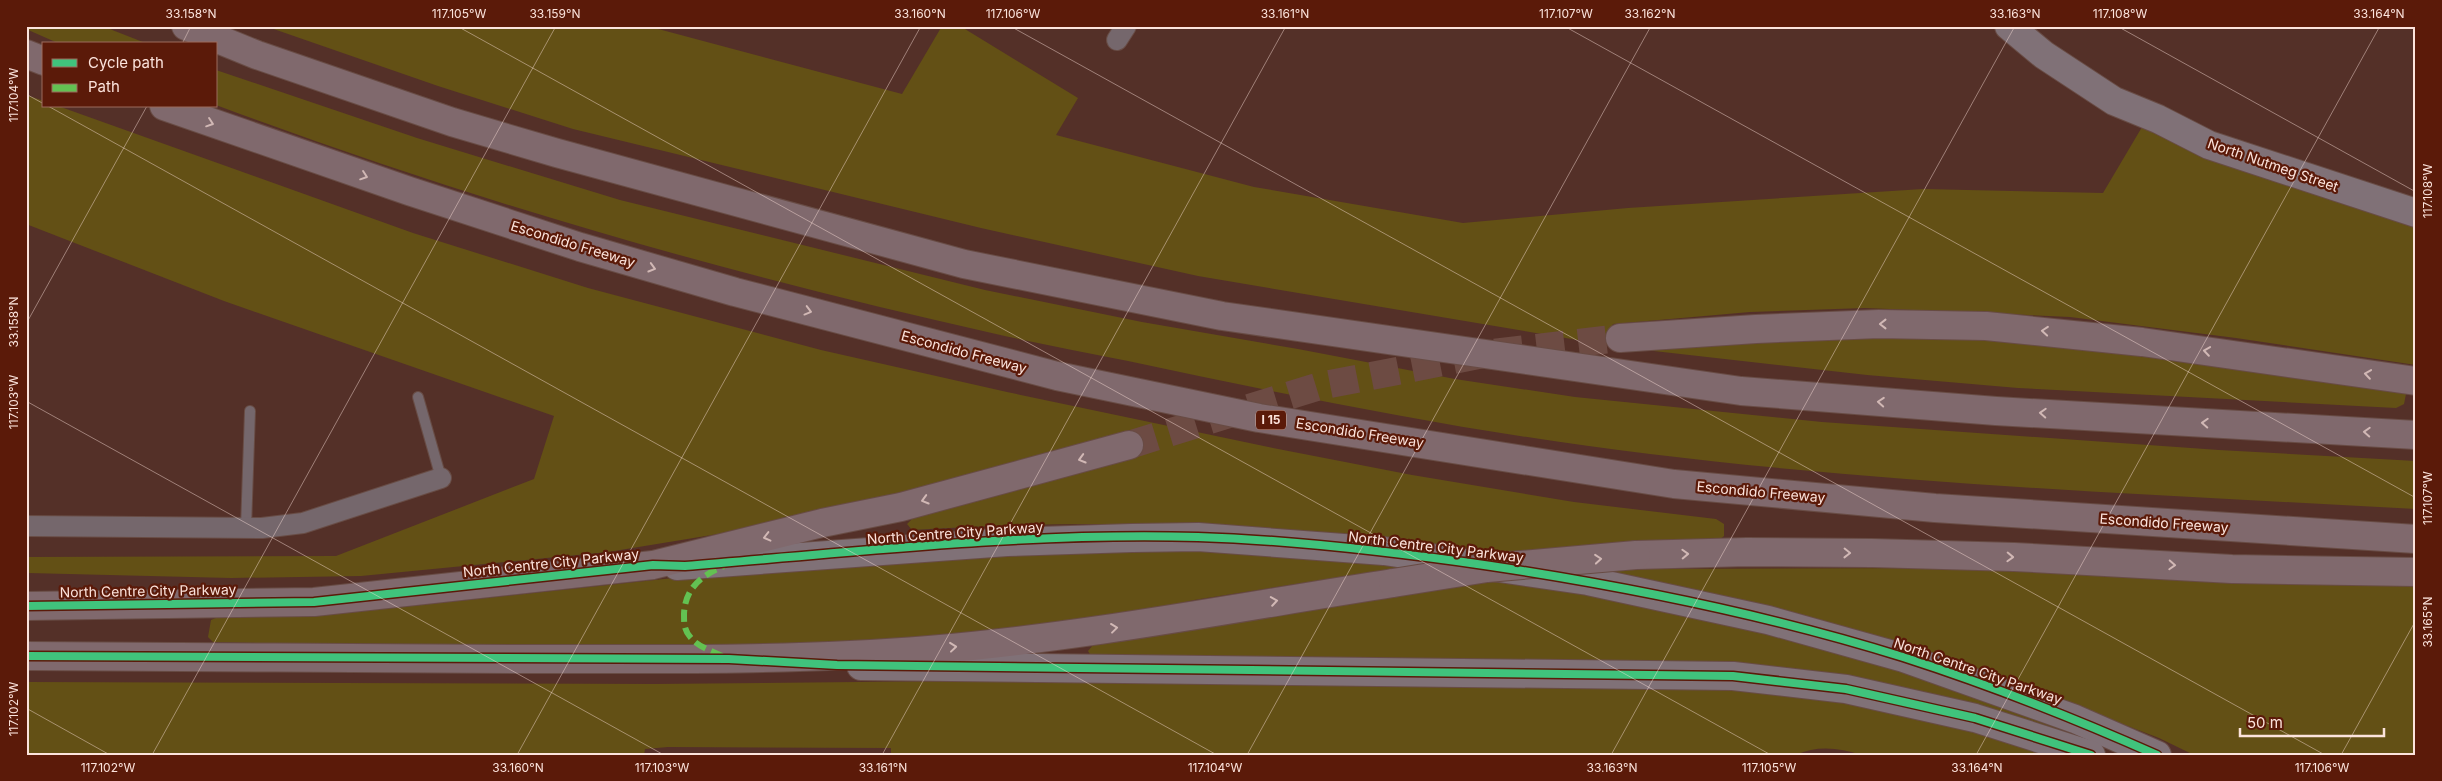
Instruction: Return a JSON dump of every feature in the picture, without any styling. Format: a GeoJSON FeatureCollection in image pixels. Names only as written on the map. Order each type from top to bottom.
{"type":"FeatureCollection","features":[{"type":"Feature","properties":{"kind":"highway"},"geometry":{"type":"LineString","coordinates":[[186,26],[256,55],[442,119],[557,153],[964,264],[1222,316],[1741,391],[2006,411],[2416,435]]}},
{"type":"Feature","properties":{"kind":"highway"},"geometry":{"type":"LineString","coordinates":[[26,54],[42,60]]}},
{"type":"Feature","properties":{"kind":"highway","name":"Escondido Freeway"},"geometry":{"type":"LineString","coordinates":[[170,108],[409,191],[580,247],[735,292],[1057,376],[1259,418],[1674,484],[1935,508],[2416,539]]}},
{"type":"Feature","properties":{"kind":"highway"},"geometry":{"type":"LineString","coordinates":[[1620,338],[1756,329],[1880,324],[1986,326],[2142,342],[2416,381]]}},
{"type":"Feature","properties":{"kind":"highway"},"geometry":{"type":"LineString","coordinates":[[652,565],[813,525],[901,507],[1129,445]]}},
{"type":"Feature","properties":{"kind":"highway"},"geometry":{"type":"LineString","coordinates":[[26,656],[729,659],[929,650],[1140,625],[1212,611],[1487,568],[1636,555],[1747,552],[1872,553],[2014,557],[2232,569],[2416,572]]}},
{"type":"Feature","properties":{"kind":"highway","name":"North Centre City Parkway"},"geometry":{"type":"LineString","coordinates":[[26,606],[314,602],[652,565]]}},
{"type":"Feature","properties":{"kind":"main road","name":"North Nutmeg Street"},"geometry":{"type":"LineString","coordinates":[[2010,27],[2044,56],[2114,101],[2158,118],[2209,145],[2416,214]]}},
{"type":"Feature","properties":{"kind":"main road","name":"North Centre City Parkway"},"geometry":{"type":"LineString","coordinates":[[652,565],[685,566],[1007,542],[1132,538],[1198,537],[1384,550],[1588,581],[1768,620],[1913,661],[2075,719],[2157,755]]}},
{"type":"Feature","properties":{"kind":"main road"},"geometry":{"type":"LineString","coordinates":[[729,659],[837,665],[1733,676],[1846,689],[1948,711],[2091,755]]}},
{"type":"Feature","properties":{"kind":"street"},"geometry":{"type":"LineString","coordinates":[[26,526],[246,528],[303,523],[441,478]]}},
{"type":"Feature","properties":{"kind":"lane"},"geometry":{"type":"LineString","coordinates":[[418,397],[441,478]]}},
{"type":"Feature","properties":{"kind":"lane"},"geometry":{"type":"LineString","coordinates":[[246,528],[250,411]]}},
{"type":"Feature","properties":{"kind":"shaded area"},"geometry":{"type":"Polygon","coordinates":[[[26,26],[102,26],[143,42],[55,42],[26,29],[26,26]]]}},
{"type":"Feature","properties":{"kind":"shaded area"},"geometry":{"type":"Polygon","coordinates":[[[265,26],[647,26],[902,94],[942,26],[960,26],[1078,98],[1056,135],[1254,187],[1463,223],[1628,208],[1923,189],[2103,193],[2145,122],[2416,224],[2416,365],[2236,338],[2070,317],[1865,308],[1750,312],[1613,324],[1610,331],[1625,348],[1198,276],[981,228],[573,129],[438,86],[265,26]]]}},
{"type":"Feature","properties":{"kind":"shaded area"},"geometry":{"type":"Polygon","coordinates":[[[218,71],[417,138],[620,200],[985,290],[1142,322],[1455,379],[1575,397],[1822,422],[2219,450],[2416,461],[2416,509],[2128,494],[1841,474],[1650,454],[1519,436],[1388,414],[1012,338],[798,287],[700,261],[504,204],[311,140],[218,106],[218,71]]]}},
{"type":"Feature","properties":{"kind":"shaded area"},"geometry":{"type":"Polygon","coordinates":[[[26,95],[42,100],[42,108],[64,108],[413,233],[588,288],[821,350],[1007,392],[1412,475],[1574,502],[1716,519],[1724,524],[1724,536],[1719,540],[1636,541],[1636,569],[1947,568],[2416,584],[2416,755],[2194,755],[2159,738],[2052,697],[1937,658],[1246,528],[1079,524],[912,530],[907,524],[913,518],[970,499],[1143,454],[1127,432],[831,512],[724,533],[608,552],[361,576],[231,578],[28,573],[29,557],[336,556],[534,479],[554,416],[224,301],[26,224],[26,95]]]}},
{"type":"Feature","properties":{"kind":"shaded area"},"geometry":{"type":"Polygon","coordinates":[[[1986,334],[2403,389],[2406,394],[2404,404],[2396,408],[2018,388],[1867,375],[1645,350],[1702,342],[1986,334]]]}},
{"type":"Feature","properties":{"kind":"shaded area"},"geometry":{"type":"Polygon","coordinates":[[[1204,550],[1340,557],[1590,589],[1846,650],[2083,733],[2039,727],[1928,694],[1091,656],[1088,651],[1093,645],[1392,569],[1194,600],[1091,623],[902,643],[707,648],[440,647],[213,642],[208,637],[211,620],[232,614],[258,613],[308,617],[776,567],[984,552],[1204,550]]]}},
{"type":"Feature","properties":{"kind":"shaded area"},"geometry":{"type":"Polygon","coordinates":[[[955,681],[1710,686],[1778,694],[1881,710],[1982,732],[2051,755],[1861,755],[1845,751],[1820,749],[1796,755],[891,755],[891,748],[668,747],[645,749],[644,755],[26,755],[26,682],[654,684],[955,681]]]}},
{"type":"Feature","properties":{"kind":"tunnel"},"geometry":{"type":"LineString","coordinates":[[1129,445],[1320,386],[1484,354],[1620,338]]}},
{"type":"Feature","properties":{"kind":"marked path"},"geometry":{"type":"LineString","coordinates":[[722,656],[702,647],[692,639],[685,627],[684,614],[685,605],[691,590],[702,578],[724,566]]}},
{"type":"Feature","properties":{"kind":"cycle path"},"geometry":{"type":"LineString","coordinates":[[26,606],[314,602],[653,565],[685,566],[1005,540],[1134,536],[1271,541],[1382,551],[1491,566],[1595,583],[1750,615],[1853,642],[1968,679],[2095,728],[2157,755]]}},
{"type":"Feature","properties":{"kind":"cycle path"},"geometry":{"type":"LineString","coordinates":[[26,656],[729,659],[837,665],[1733,676],[1846,689],[1975,718],[2091,755]]}}]}
